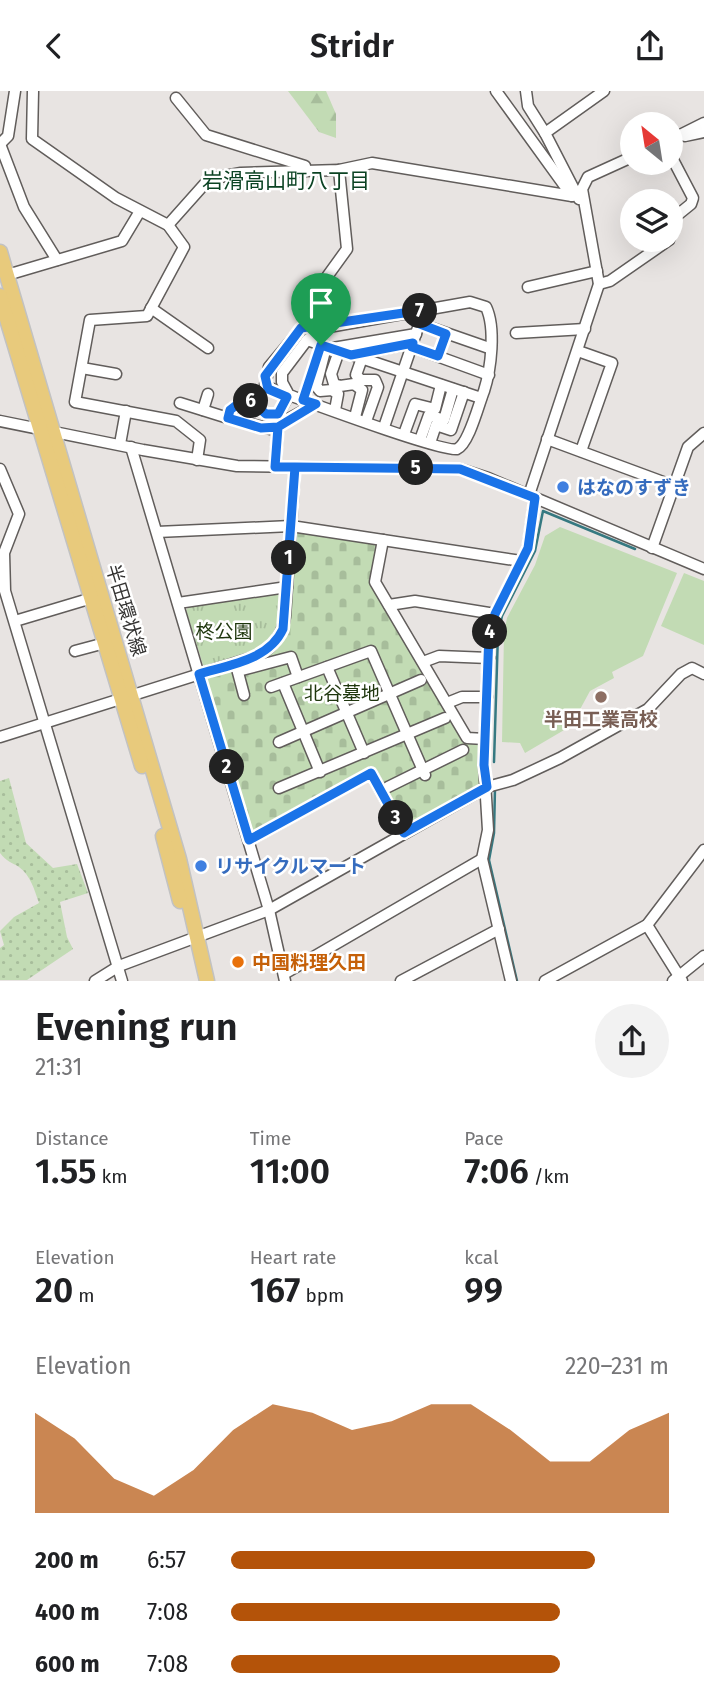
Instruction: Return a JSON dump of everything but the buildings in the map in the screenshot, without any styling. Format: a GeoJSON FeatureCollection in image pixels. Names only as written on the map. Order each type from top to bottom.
{"type":"FeatureCollection","features":[{"type":"Feature","properties":{"kind":"main road","name":"半田環状線"},"geometry":{"type":"LineString","coordinates":[[0,252],[92,598],[105,643],[126,697]]}},
{"type":"Feature","properties":{"kind":"main road","name":"半田環状線"},"geometry":{"type":"LineString","coordinates":[[0,296],[46,430],[207,981]]}},
{"type":"Feature","properties":{"kind":"main road","name":"半田環状線"},"geometry":{"type":"LineString","coordinates":[[193,937],[198,981]]}},
{"type":"Feature","properties":{"kind":"street"},"geometry":{"type":"LineString","coordinates":[[15,91],[8,136],[0,144],[19,196],[57,260]]}},
{"type":"Feature","properties":{"kind":"street"},"geometry":{"type":"LineString","coordinates":[[33,91],[32,139],[140,211],[168,225],[184,247],[147,316],[90,320],[75,402],[176,421],[200,440],[197,460]]}},
{"type":"Feature","properties":{"kind":"street"},"geometry":{"type":"LineString","coordinates":[[496,91],[578,200]]}},
{"type":"Feature","properties":{"kind":"street"},"geometry":{"type":"LineString","coordinates":[[511,981],[482,859],[488,829],[485,739],[489,633],[495,614],[528,548],[532,497],[547,439],[599,284],[578,200],[545,132],[528,106],[526,91]]}},
{"type":"Feature","properties":{"kind":"street"},"geometry":{"type":"LineString","coordinates":[[545,132],[604,91]]}},
{"type":"Feature","properties":{"kind":"street"},"geometry":{"type":"LineString","coordinates":[[176,99],[206,135],[318,170]]}},
{"type":"Feature","properties":{"kind":"street"},"geometry":{"type":"LineString","coordinates":[[683,134],[704,123]]}},
{"type":"Feature","properties":{"kind":"street"},"geometry":{"type":"LineString","coordinates":[[683,136],[704,132]]}},
{"type":"Feature","properties":{"kind":"street"},"geometry":{"type":"LineString","coordinates":[[168,225],[200,186],[219,175],[339,170],[372,163],[578,200]]}},
{"type":"Feature","properties":{"kind":"street"},"geometry":{"type":"LineString","coordinates":[[578,200],[585,180],[620,163]]}},
{"type":"Feature","properties":{"kind":"street"},"geometry":{"type":"LineString","coordinates":[[308,303],[347,249],[339,170]]}},
{"type":"Feature","properties":{"kind":"street"},"geometry":{"type":"LineString","coordinates":[[681,175],[693,198],[691,204],[683,210]]}},
{"type":"Feature","properties":{"kind":"street"},"geometry":{"type":"LineString","coordinates":[[7,275],[122,241],[140,211]]}},
{"type":"Feature","properties":{"kind":"street"},"geometry":{"type":"LineString","coordinates":[[599,284],[610,281],[650,252]]}},
{"type":"Feature","properties":{"kind":"street"},"geometry":{"type":"LineString","coordinates":[[528,287],[597,271]]}},
{"type":"Feature","properties":{"kind":"street"},"geometry":{"type":"LineString","coordinates":[[479,302],[490,316],[489,375],[462,446],[449,450],[265,386],[269,367],[301,328],[323,328],[479,302]]}},
{"type":"Feature","properties":{"kind":"street"},"geometry":{"type":"LineString","coordinates":[[151,308],[208,348]]}},
{"type":"Feature","properties":{"kind":"street"},"geometry":{"type":"LineString","coordinates":[[384,427],[424,310]]}},
{"type":"Feature","properties":{"kind":"street"},"geometry":{"type":"LineString","coordinates":[[288,396],[282,382],[282,373],[307,340],[323,328]]}},
{"type":"Feature","properties":{"kind":"street"},"geometry":{"type":"LineString","coordinates":[[516,333],[585,329]]}},
{"type":"Feature","properties":{"kind":"street"},"geometry":{"type":"LineString","coordinates":[[329,348],[446,334],[489,348]]}},
{"type":"Feature","properties":{"kind":"street"},"geometry":{"type":"LineString","coordinates":[[438,356],[446,334]]}},
{"type":"Feature","properties":{"kind":"street"},"geometry":{"type":"LineString","coordinates":[[357,356],[415,337]]}},
{"type":"Feature","properties":{"kind":"street"},"geometry":{"type":"LineString","coordinates":[[415,337],[438,356],[489,375]]}},
{"type":"Feature","properties":{"kind":"street"},"geometry":{"type":"LineString","coordinates":[[307,340],[481,398]]}},
{"type":"Feature","properties":{"kind":"street"},"geometry":{"type":"LineString","coordinates":[[460,364],[467,341]]}},
{"type":"Feature","properties":{"kind":"street"},"geometry":{"type":"LineString","coordinates":[[303,400],[329,348]]}},
{"type":"Feature","properties":{"kind":"street"},"geometry":{"type":"LineString","coordinates":[[329,348],[316,386],[320,391],[332,390],[338,394],[335,411]]}},
{"type":"Feature","properties":{"kind":"street"},"geometry":{"type":"LineString","coordinates":[[329,348],[334,384],[354,384],[362,390],[355,417]]}},
{"type":"Feature","properties":{"kind":"street"},"geometry":{"type":"LineString","coordinates":[[578,351],[612,363],[580,451]]}},
{"type":"Feature","properties":{"kind":"street"},"geometry":{"type":"LineString","coordinates":[[357,356],[356,375],[361,380],[375,380],[378,387],[366,421]]}},
{"type":"Feature","properties":{"kind":"street"},"geometry":{"type":"LineString","coordinates":[[82,368],[116,375]]}},
{"type":"Feature","properties":{"kind":"street"},"geometry":{"type":"LineString","coordinates":[[404,434],[415,404],[435,409],[441,385]]}},
{"type":"Feature","properties":{"kind":"street"},"geometry":{"type":"LineString","coordinates":[[425,442],[429,415],[444,420],[458,391]]}},
{"type":"Feature","properties":{"kind":"street"},"geometry":{"type":"LineString","coordinates":[[202,410],[208,394]]}},
{"type":"Feature","properties":{"kind":"street"},"geometry":{"type":"LineString","coordinates":[[228,418],[230,410],[243,400],[249,400],[260,411],[272,416],[278,414],[288,396]]}},
{"type":"Feature","properties":{"kind":"street"},"geometry":{"type":"LineString","coordinates":[[180,403],[261,428],[278,427],[316,404]]}},
{"type":"Feature","properties":{"kind":"street"},"geometry":{"type":"LineString","coordinates":[[126,411],[125,445],[157,532],[269,910],[284,977],[482,859]]}},
{"type":"Feature","properties":{"kind":"street"},"geometry":{"type":"LineString","coordinates":[[0,421],[197,460],[275,467],[460,469],[704,569]]}},
{"type":"Feature","properties":{"kind":"street"},"geometry":{"type":"LineString","coordinates":[[275,467],[278,427]]}},
{"type":"Feature","properties":{"kind":"street"},"geometry":{"type":"LineString","coordinates":[[652,548],[691,441],[704,433]]}},
{"type":"Feature","properties":{"kind":"street"},"geometry":{"type":"LineString","coordinates":[[547,439],[674,486]]}},
{"type":"Feature","properties":{"kind":"street"},"geometry":{"type":"LineString","coordinates":[[236,667],[260,655],[278,640],[283,629],[295,467]]}},
{"type":"Feature","properties":{"kind":"street"},"geometry":{"type":"LineString","coordinates":[[1,476],[19,514],[2,565],[5,591],[122,981]]}},
{"type":"Feature","properties":{"kind":"street"},"geometry":{"type":"LineString","coordinates":[[157,532],[291,526],[522,561]]}},
{"type":"Feature","properties":{"kind":"street"},"geometry":{"type":"LineString","coordinates":[[383,540],[375,582],[467,738],[485,739]]}},
{"type":"Feature","properties":{"kind":"street"},"geometry":{"type":"LineString","coordinates":[[178,603],[287,587]]}},
{"type":"Feature","properties":{"kind":"street"},"geometry":{"type":"LineString","coordinates":[[15,621],[92,598]]}},
{"type":"Feature","properties":{"kind":"street"},"geometry":{"type":"LineString","coordinates":[[389,605],[415,601],[495,614]]}},
{"type":"Feature","properties":{"kind":"street"},"geometry":{"type":"LineString","coordinates":[[75,651],[105,643]]}},
{"type":"Feature","properties":{"kind":"street"},"geometry":{"type":"LineString","coordinates":[[271,687],[370,651],[424,773]]}},
{"type":"Feature","properties":{"kind":"street"},"geometry":{"type":"LineString","coordinates":[[423,662],[439,656],[489,658]]}},
{"type":"Feature","properties":{"kind":"street"},"geometry":{"type":"LineString","coordinates":[[0,737],[199,674],[291,657],[298,677]]}},
{"type":"Feature","properties":{"kind":"street"},"geometry":{"type":"LineString","coordinates":[[236,667],[244,695]]}},
{"type":"Feature","properties":{"kind":"street"},"geometry":{"type":"LineString","coordinates":[[327,667],[364,753]]}},
{"type":"Feature","properties":{"kind":"street"},"geometry":{"type":"LineString","coordinates":[[95,981],[119,966],[269,910],[487,787],[513,780],[560,758],[648,709],[681,674],[692,667],[704,674]]}},
{"type":"Feature","properties":{"kind":"street"},"geometry":{"type":"LineString","coordinates":[[279,742],[421,680]]}},
{"type":"Feature","properties":{"kind":"street"},"geometry":{"type":"LineString","coordinates":[[283,683],[320,772]]}},
{"type":"Feature","properties":{"kind":"street"},"geometry":{"type":"LineString","coordinates":[[446,703],[462,697],[487,697]]}},
{"type":"Feature","properties":{"kind":"street"},"geometry":{"type":"LineString","coordinates":[[279,788],[445,717]]}},
{"type":"Feature","properties":{"kind":"street"},"geometry":{"type":"LineString","coordinates":[[388,787],[424,773],[463,750]]}},
{"type":"Feature","properties":{"kind":"street"},"geometry":{"type":"LineString","coordinates":[[249,840],[371,773],[404,833]]}},
{"type":"Feature","properties":{"kind":"street"},"geometry":{"type":"LineString","coordinates":[[545,981],[648,925],[704,850]]}},
{"type":"Feature","properties":{"kind":"street"},"geometry":{"type":"LineString","coordinates":[[648,925],[678,979],[704,956]]}},
{"type":"Feature","properties":{"kind":"street"},"geometry":{"type":"LineString","coordinates":[[401,981],[499,929]]}},
{"type":"Feature","properties":{"kind":"green space"},"geometry":{"type":"Polygon","coordinates":[[[288,91],[326,91],[336,114],[336,138],[319,132],[288,91]]]}},
{"type":"Feature","properties":{"kind":"green space"},"geometry":{"type":"Polygon","coordinates":[[[560,527],[677,573],[643,656],[612,672],[614,678],[590,691],[571,726],[525,753],[520,743],[502,742],[504,633],[507,618],[535,565],[545,536],[560,527]]]}},
{"type":"Feature","properties":{"kind":"green space","name":"北谷墓地"},"geometry":{"type":"Polygon","coordinates":[[[295,534],[376,544],[372,582],[466,742],[477,742],[480,746],[479,785],[408,825],[372,766],[256,832],[253,830],[206,679],[274,650],[281,639],[290,611],[295,534]]]}},
{"type":"Feature","properties":{"kind":"green space"},"geometry":{"type":"Polygon","coordinates":[[[684,573],[704,581],[704,645],[661,626],[684,573]]]}},
{"type":"Feature","properties":{"kind":"green space","name":"柊公園"},"geometry":{"type":"Polygon","coordinates":[[[279,592],[282,595],[276,629],[262,648],[207,667],[203,665],[186,610],[189,607],[279,592]]]}},
{"type":"Feature","properties":{"kind":"green space"},"geometry":{"type":"Polygon","coordinates":[[[9,778],[26,843],[53,868],[77,864],[88,893],[60,902],[67,937],[73,949],[27,980],[0,980],[0,948],[4,945],[0,931],[14,917],[39,903],[26,874],[0,853],[0,781],[9,778]]]}},
{"type":"Feature","properties":{"kind":"waterway"},"geometry":{"type":"LineString","coordinates":[[494,762],[498,633],[502,616],[535,551],[543,511],[635,549]]}},
{"type":"Feature","properties":{"kind":"waterway"},"geometry":{"type":"LineString","coordinates":[[495,788],[494,833],[489,860],[517,981]]}},
{"type":"Feature","properties":{"kind":"place","name":"はなのすずき"},"geometry":{"type":"Point","coordinates":[563,487]}},
{"type":"Feature","properties":{"kind":"place","name":"半田工業高校"},"geometry":{"type":"Point","coordinates":[601,697]}},
{"type":"Feature","properties":{"kind":"place","name":"リサイクルマート"},"geometry":{"type":"Point","coordinates":[201,866]}},
{"type":"Feature","properties":{"kind":"place","name":"中国料理久田"},"geometry":{"type":"Point","coordinates":[238,962]}},
{"type":"Feature","properties":{"kind":"district","name":"岩滑高山町八丁目"},"geometry":{"type":"Point","coordinates":[286,181]}},
{"type":"Feature","properties":{"kind":"route"},"geometry":{"type":"LineString","coordinates":[[321,345],[303,400],[316,404],[278,427],[275,467],[295,467],[283,629],[278,640],[260,655],[199,674],[249,840],[371,773],[404,833],[487,787],[484,765],[489,633],[495,614],[528,548],[535,498],[460,469],[445,468],[295,467],[275,467],[275,461],[278,427],[261,428],[228,418],[230,410],[243,400],[249,400],[266,414],[278,414],[287,397],[268,389],[264,382],[265,376],[269,367],[301,328],[323,328],[424,310],[420,324],[446,334],[438,356],[412,347],[413,343],[351,355],[321,345]]}}]}
